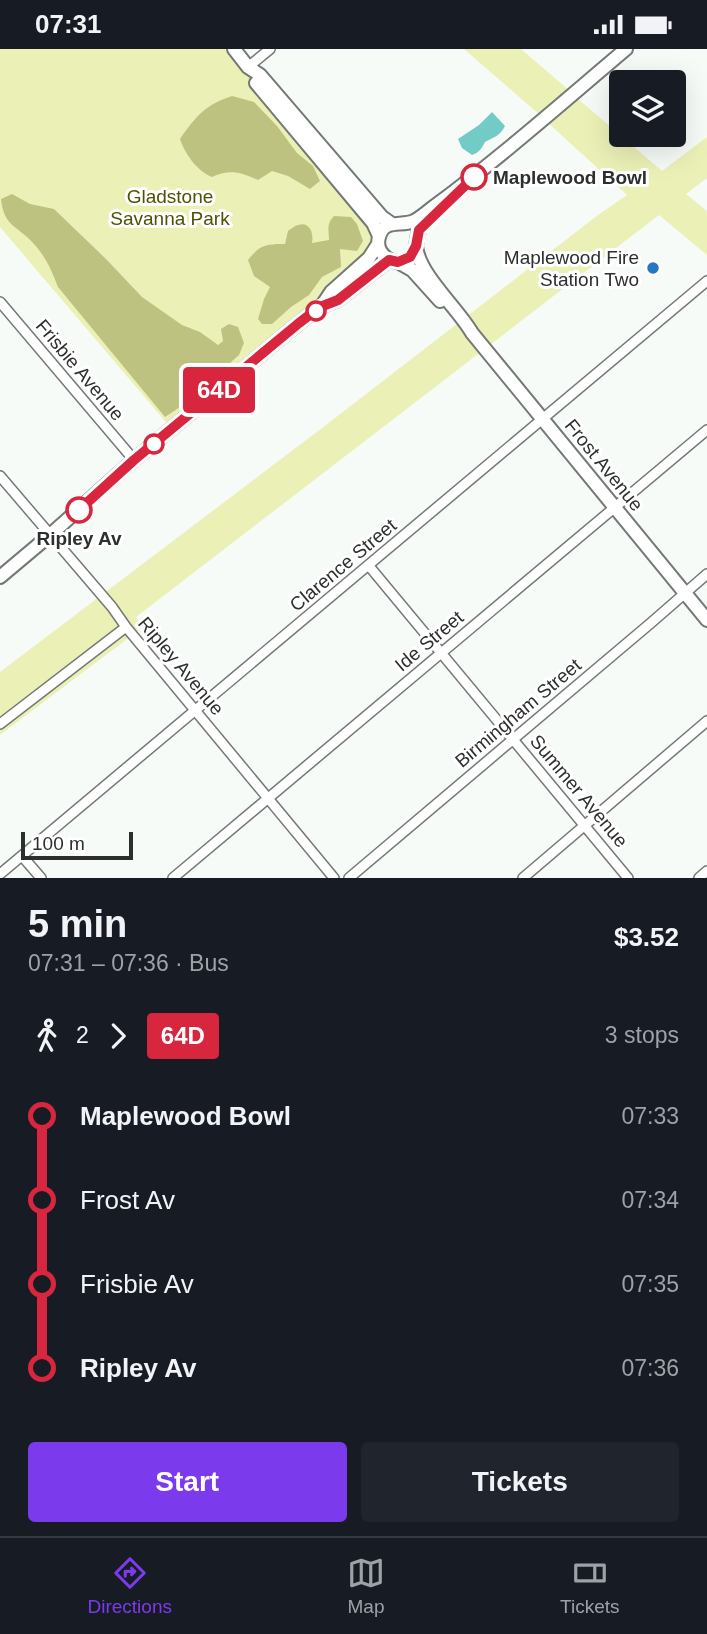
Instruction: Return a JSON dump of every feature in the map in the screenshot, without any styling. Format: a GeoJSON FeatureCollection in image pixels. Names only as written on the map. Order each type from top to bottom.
{"type":"FeatureCollection","features":[{"type":"Feature","properties":{"kind":"street"},"geometry":{"type":"LineString","coordinates":[[233,49],[248,67],[254,80],[373,223],[380,251],[394,261]]}},
{"type":"Feature","properties":{"kind":"street"},"geometry":{"type":"LineString","coordinates":[[248,67],[270,49]]}},
{"type":"Feature","properties":{"kind":"street"},"geometry":{"type":"LineString","coordinates":[[320,307],[331,292],[369,258],[386,226],[415,221],[466,183],[626,49]]}},
{"type":"Feature","properties":{"kind":"street"},"geometry":{"type":"LineString","coordinates":[[248,67],[260,75],[382,217],[412,230],[416,243]]}},
{"type":"Feature","properties":{"kind":"street"},"geometry":{"type":"LineString","coordinates":[[0,577],[134,460],[299,323],[394,261],[410,257],[419,230],[466,183]]}},
{"type":"Feature","properties":{"kind":"street","name":"Frost Avenue"},"geometry":{"type":"LineString","coordinates":[[416,243],[420,263],[472,333],[707,620]]}},
{"type":"Feature","properties":{"kind":"street","name":"Frost Avenue"},"geometry":{"type":"LineString","coordinates":[[394,261],[412,270],[461,325],[472,333]]}},
{"type":"Feature","properties":{"kind":"street","name":"Clarence Street"},"geometry":{"type":"LineString","coordinates":[[0,874],[707,281]]}},
{"type":"Feature","properties":{"kind":"street","name":"Frisbie Avenue"},"geometry":{"type":"LineString","coordinates":[[0,302],[134,460]]}},
{"type":"Feature","properties":{"kind":"street","name":"Ide Street"},"geometry":{"type":"LineString","coordinates":[[173,878],[707,430]]}},
{"type":"Feature","properties":{"kind":"street","name":"Ripley Avenue"},"geometry":{"type":"LineString","coordinates":[[0,476],[112,607],[334,878]]}},
{"type":"Feature","properties":{"kind":"street","name":"Summer Avenue"},"geometry":{"type":"LineString","coordinates":[[369,566],[628,878]]}},
{"type":"Feature","properties":{"kind":"street","name":"Birmingham Street"},"geometry":{"type":"LineString","coordinates":[[349,878],[707,574]]}},
{"type":"Feature","properties":{"kind":"street"},"geometry":{"type":"LineString","coordinates":[[0,724],[126,627]]}},
{"type":"Feature","properties":{"kind":"street"},"geometry":{"type":"LineString","coordinates":[[523,878],[707,721]]}},
{"type":"Feature","properties":{"kind":"street"},"geometry":{"type":"LineString","coordinates":[[22,856],[41,878]]}},
{"type":"Feature","properties":{"kind":"street"},"geometry":{"type":"LineString","coordinates":[[699,878],[707,871]]}},
{"type":"Feature","properties":{"kind":"green space","name":"Gladstone Savanna Park"},"geometry":{"type":"Polygon","coordinates":[[[0,49],[225,49],[386,243],[171,428],[0,227],[0,49]]]}},
{"type":"Feature","properties":{"kind":"green space"},"geometry":{"type":"Polygon","coordinates":[[[464,49],[521,49],[570,91],[540,115],[464,49]]]}},
{"type":"Feature","properties":{"kind":"green space"},"geometry":{"type":"Polygon","coordinates":[[[232,96],[254,102],[277,126],[297,153],[313,166],[320,181],[310,189],[288,176],[272,171],[258,180],[235,173],[212,177],[197,166],[188,156],[180,139],[202,112],[232,96]]]}},
{"type":"Feature","properties":{"kind":"green space"},"geometry":{"type":"Polygon","coordinates":[[[577,98],[609,125],[609,147],[634,147],[662,171],[707,137],[707,178],[686,194],[707,211],[707,255],[659,215],[136,617],[143,627],[0,735],[0,672],[627,195],[547,122],[577,98]]]}},
{"type":"Feature","properties":{"kind":"green space"},"geometry":{"type":"Polygon","coordinates":[[[12,194],[30,204],[54,209],[142,297],[182,325],[200,332],[218,345],[223,341],[221,329],[229,324],[238,327],[244,343],[239,355],[165,417],[58,287],[38,248],[8,220],[1,199],[12,194]]]}},
{"type":"Feature","properties":{"kind":"green space"},"geometry":{"type":"Polygon","coordinates":[[[334,216],[351,217],[357,224],[363,241],[357,251],[340,249],[341,267],[322,277],[309,295],[272,324],[262,324],[258,319],[270,287],[254,276],[248,260],[264,246],[285,244],[288,231],[302,224],[310,229],[312,243],[329,240],[329,225],[334,216]]]}},
{"type":"Feature","properties":{"kind":"water"},"geometry":{"type":"Polygon","coordinates":[[[492,112],[505,126],[472,155],[462,148],[458,139],[492,112]]]}},
{"type":"Feature","properties":{"kind":"bus line","name":"64D"},"geometry":{"type":"LineString","coordinates":[[79,510],[134,460],[299,323],[320,307],[338,300],[389,260],[398,262],[410,257],[416,246],[419,230],[474,177]]}},
{"type":"Feature","properties":{"kind":"place","name":"Maplewood Bowl"},"geometry":{"type":"Point","coordinates":[474,177]}},
{"type":"Feature","properties":{"kind":"place","name":"Maplewood Fire Station Two"},"geometry":{"type":"Point","coordinates":[653,268]}},
{"type":"Feature","properties":{"kind":"place","name":"Ripley Av"},"geometry":{"type":"Point","coordinates":[79,510]}}]}
